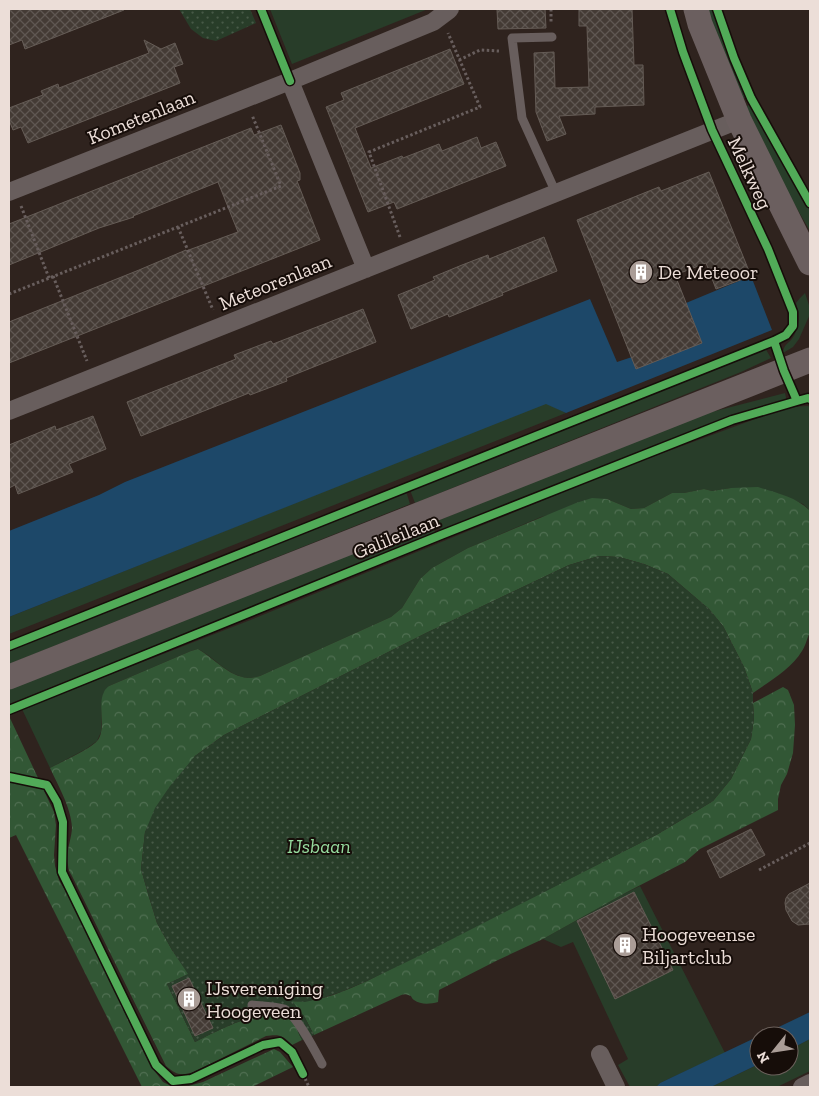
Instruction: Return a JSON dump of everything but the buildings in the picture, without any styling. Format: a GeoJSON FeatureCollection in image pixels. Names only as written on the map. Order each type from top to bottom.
{"type":"FeatureCollection","features":[{"type":"Feature","properties":{"kind":"main road","name":"Melkweg"},"geometry":{"type":"LineString","coordinates":[[696,9],[700,24],[739,120],[810,263]]}},
{"type":"Feature","properties":{"kind":"main road","name":"Galileilaan"},"geometry":{"type":"LineString","coordinates":[[9,677],[810,360]]}},
{"type":"Feature","properties":{"kind":"street","name":"Kometenlaan"},"geometry":{"type":"LineString","coordinates":[[12,191],[290,81],[432,22],[445,13]]}},
{"type":"Feature","properties":{"kind":"street"},"geometry":{"type":"LineString","coordinates":[[290,81],[366,269]]}},
{"type":"Feature","properties":{"kind":"street","name":"Meteorenlaan"},"geometry":{"type":"LineString","coordinates":[[9,411],[739,120]]}},
{"type":"Feature","properties":{"kind":"street"},"geometry":{"type":"LineString","coordinates":[[600,1054],[616,1087]]}},
{"type":"Feature","properties":{"kind":"street"},"geometry":{"type":"LineString","coordinates":[[802,1087],[810,1083]]}},
{"type":"Feature","properties":{"kind":"lane"},"geometry":{"type":"LineString","coordinates":[[552,37],[512,38],[522,118],[556,193]]}},
{"type":"Feature","properties":{"kind":"lane"},"geometry":{"type":"LineString","coordinates":[[252,1005],[270,1006],[286,1010],[301,1027],[322,1064]]}},
{"type":"Feature","properties":{"kind":"path"},"geometry":{"type":"LineString","coordinates":[[406,253],[369,152],[480,106],[459,60],[445,13]]}},
{"type":"Feature","properties":{"kind":"path"},"geometry":{"type":"LineString","coordinates":[[459,60],[480,50],[514,51]]}},
{"type":"Feature","properties":{"kind":"path"},"geometry":{"type":"LineString","coordinates":[[9,294],[281,186],[245,98]]}},
{"type":"Feature","properties":{"kind":"path"},"geometry":{"type":"LineString","coordinates":[[12,191],[94,377]]}},
{"type":"Feature","properties":{"kind":"path"},"geometry":{"type":"LineString","coordinates":[[178,227],[220,327]]}},
{"type":"Feature","properties":{"kind":"path"},"geometry":{"type":"LineString","coordinates":[[760,870],[810,843]]}},
{"type":"Feature","properties":{"kind":"path"},"geometry":{"type":"LineString","coordinates":[[301,1071],[309,1087]]}},
{"type":"Feature","properties":{"kind":"green space"},"geometry":{"type":"Polygon","coordinates":[[[179,9],[250,9],[256,23],[216,41],[203,38],[191,29],[179,9]]]}},
{"type":"Feature","properties":{"kind":"green space"},"geometry":{"type":"Polygon","coordinates":[[[270,9],[428,9],[292,64],[270,9]]]}},
{"type":"Feature","properties":{"kind":"green space"},"geometry":{"type":"Polygon","coordinates":[[[705,9],[715,9],[727,51],[748,96],[740,100],[705,9]]]}},
{"type":"Feature","properties":{"kind":"green space"},"geometry":{"type":"Polygon","coordinates":[[[750,104],[810,211],[810,231],[789,195],[745,108],[750,104]]]}},
{"type":"Feature","properties":{"kind":"green space"},"geometry":{"type":"Polygon","coordinates":[[[805,293],[810,314],[799,339],[793,347],[783,353],[798,325],[799,314],[796,303],[805,293]]]}},
{"type":"Feature","properties":{"kind":"green space"},"geometry":{"type":"Polygon","coordinates":[[[765,348],[771,358],[741,372],[415,503],[410,490],[765,348]]]}},
{"type":"Feature","properties":{"kind":"green space"},"geometry":{"type":"Polygon","coordinates":[[[785,393],[787,402],[725,418],[441,532],[437,521],[688,418],[785,393]]]}},
{"type":"Feature","properties":{"kind":"green space"},"geometry":{"type":"Polygon","coordinates":[[[546,403],[566,413],[9,634],[9,617],[546,403]]]}},
{"type":"Feature","properties":{"kind":"green space"},"geometry":{"type":"Polygon","coordinates":[[[788,407],[810,407],[810,511],[803,504],[777,493],[731,488],[672,493],[644,508],[631,509],[607,499],[541,517],[468,548],[432,568],[420,579],[402,608],[391,617],[260,676],[248,678],[234,674],[198,649],[109,686],[102,701],[101,732],[97,741],[50,768],[22,709],[253,619],[625,467],[788,407]]]}},
{"type":"Feature","properties":{"kind":"green space"},"geometry":{"type":"Polygon","coordinates":[[[758,487],[793,499],[810,511],[810,632],[803,649],[792,663],[753,693],[744,667],[723,626],[709,609],[668,574],[644,564],[619,557],[599,556],[569,565],[426,633],[224,735],[195,756],[145,832],[141,869],[157,923],[172,950],[189,974],[167,984],[195,1042],[243,1020],[271,1014],[282,1014],[291,1019],[302,1040],[292,1045],[280,1036],[266,1036],[189,1073],[179,1074],[166,1066],[69,871],[67,855],[72,832],[71,820],[64,797],[50,768],[82,752],[97,741],[102,724],[102,697],[104,691],[109,686],[198,649],[234,674],[248,678],[260,676],[391,617],[402,608],[420,579],[432,568],[468,548],[592,498],[607,499],[631,509],[644,508],[672,493],[704,489],[712,491],[758,487]]]}},
{"type":"Feature","properties":{"kind":"green space"},"geometry":{"type":"Polygon","coordinates":[[[406,491],[410,504],[9,664],[9,651],[406,491]]]}},
{"type":"Feature","properties":{"kind":"green space"},"geometry":{"type":"Polygon","coordinates":[[[431,522],[436,534],[9,704],[9,688],[431,522]]]}},
{"type":"Feature","properties":{"kind":"green space","name":"IJsbaan"},"geometry":{"type":"Polygon","coordinates":[[[599,556],[619,557],[644,564],[668,574],[709,609],[723,626],[744,667],[753,693],[754,718],[751,739],[731,779],[713,801],[658,834],[367,981],[322,998],[305,1002],[292,1001],[304,1016],[314,1035],[302,1040],[291,1019],[282,1014],[271,1014],[243,1020],[195,1042],[167,984],[188,974],[157,923],[141,869],[145,832],[155,808],[170,786],[195,756],[224,735],[426,633],[569,565],[599,556]]]}},
{"type":"Feature","properties":{"kind":"green space"},"geometry":{"type":"Polygon","coordinates":[[[783,687],[788,690],[794,705],[795,725],[793,753],[787,774],[781,785],[778,810],[700,849],[685,862],[543,939],[439,990],[438,1002],[429,1004],[417,1002],[407,994],[404,994],[314,1035],[304,1016],[291,1001],[321,998],[339,993],[367,981],[658,834],[713,801],[731,779],[751,739],[754,718],[753,703],[783,687]]]}},
{"type":"Feature","properties":{"kind":"green space"},"geometry":{"type":"Polygon","coordinates":[[[9,716],[54,812],[56,825],[54,855],[59,880],[73,904],[153,1069],[163,1082],[173,1087],[142,1087],[16,835],[9,838],[9,716]]]}},
{"type":"Feature","properties":{"kind":"green space"},"geometry":{"type":"Polygon","coordinates":[[[640,886],[725,1053],[660,1083],[656,1087],[630,1087],[618,1065],[628,1059],[573,942],[561,947],[543,939],[640,886]]]}},
{"type":"Feature","properties":{"kind":"green space"},"geometry":{"type":"Polygon","coordinates":[[[810,1039],[810,1071],[777,1087],[711,1087],[749,1069],[749,1076],[799,1076],[799,1045],[810,1039]]]}},
{"type":"Feature","properties":{"kind":"green space"},"geometry":{"type":"Polygon","coordinates":[[[274,1049],[280,1052],[293,1067],[252,1087],[185,1087],[203,1082],[274,1049]]]}},
{"type":"Feature","properties":{"kind":"water"},"geometry":{"type":"Polygon","coordinates":[[[751,276],[772,330],[566,413],[546,404],[9,617],[9,531],[99,495],[125,482],[590,299],[617,362],[632,357],[702,343],[686,303],[751,276]]]}},
{"type":"Feature","properties":{"kind":"water"},"geometry":{"type":"Polygon","coordinates":[[[810,1012],[810,1039],[799,1045],[799,1026],[781,1026],[810,1012]]]}},
{"type":"Feature","properties":{"kind":"water"},"geometry":{"type":"Polygon","coordinates":[[[749,1041],[749,1069],[711,1087],[656,1087],[660,1083],[749,1041]]]}},
{"type":"Feature","properties":{"kind":"cycle path"},"geometry":{"type":"LineString","coordinates":[[261,9],[290,81]]}},
{"type":"Feature","properties":{"kind":"cycle path"},"geometry":{"type":"LineString","coordinates":[[9,646],[786,335],[793,326],[793,312],[768,249],[712,130],[683,52],[670,9]]}},
{"type":"Feature","properties":{"kind":"cycle path"},"geometry":{"type":"LineString","coordinates":[[717,9],[734,58],[751,98],[810,203]]}},
{"type":"Feature","properties":{"kind":"cycle path"},"geometry":{"type":"LineString","coordinates":[[774,341],[797,401],[810,399]]}},
{"type":"Feature","properties":{"kind":"cycle path"},"geometry":{"type":"LineString","coordinates":[[9,710],[441,535],[732,420],[797,401]]}},
{"type":"Feature","properties":{"kind":"cycle path"},"geometry":{"type":"LineString","coordinates":[[9,777],[47,785],[57,802],[63,822],[62,872],[156,1065],[173,1081],[191,1079],[263,1045],[280,1042],[292,1052],[303,1074]]}},
{"type":"Feature","properties":{"kind":"place","name":"De Meteoor"},"geometry":{"type":"Point","coordinates":[641,272]}},
{"type":"Feature","properties":{"kind":"place","name":"Hoogeveense Biljartclub"},"geometry":{"type":"Point","coordinates":[625,945]}},
{"type":"Feature","properties":{"kind":"place","name":"IJsvereniging Hoogeveen"},"geometry":{"type":"Point","coordinates":[189,999]}}]}
